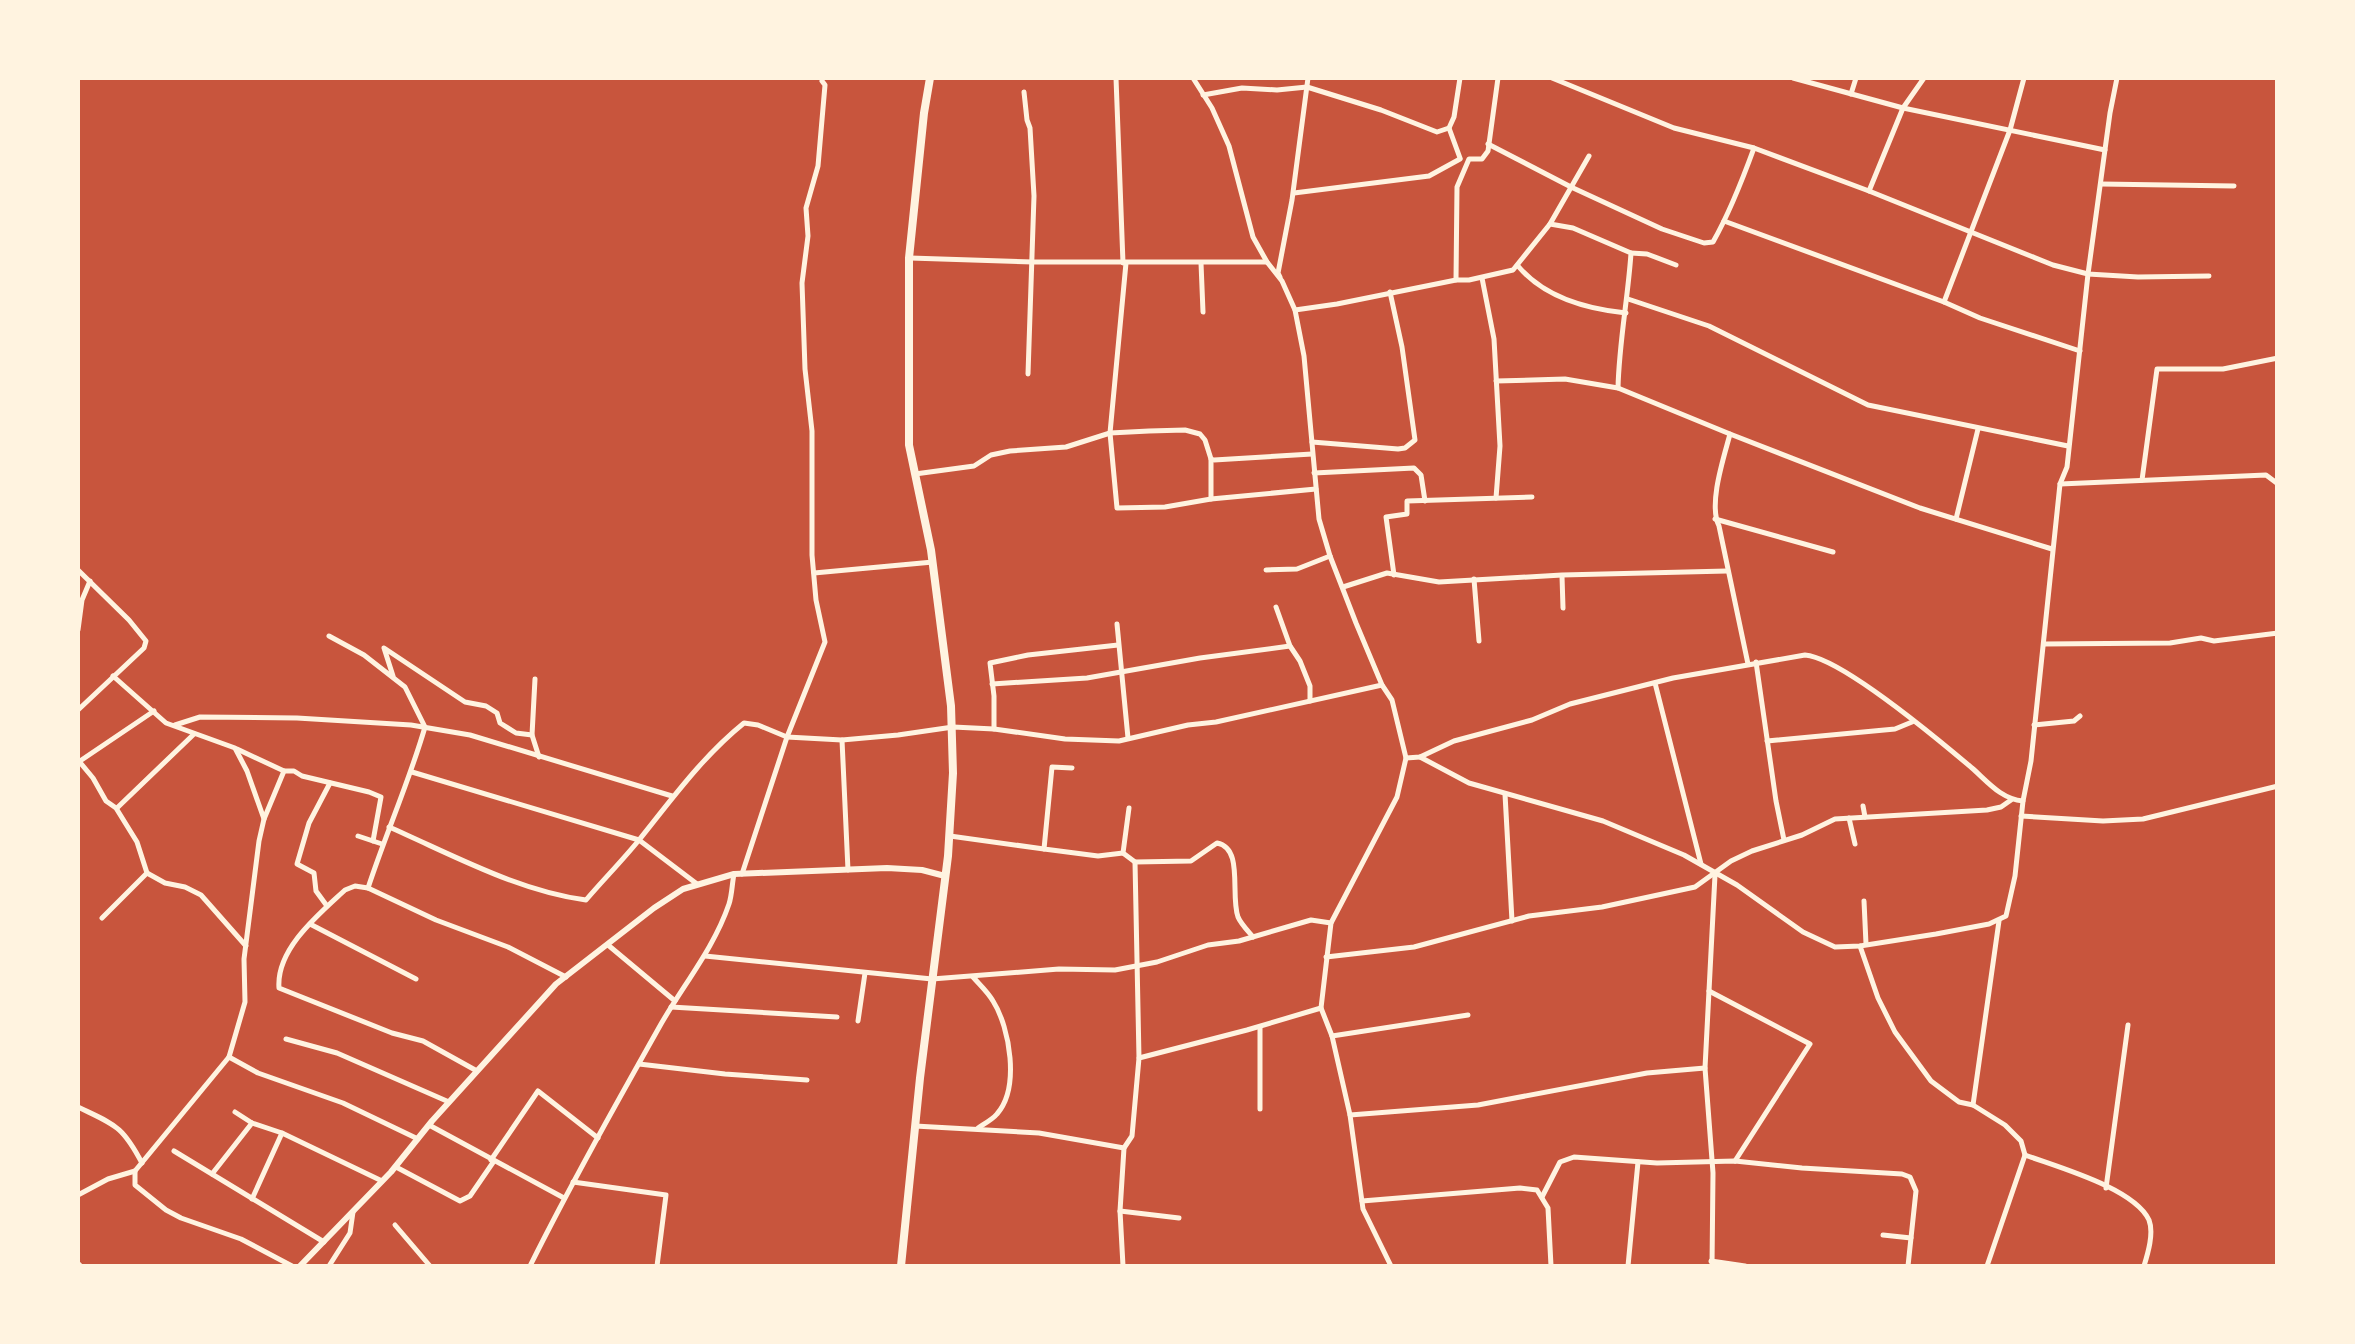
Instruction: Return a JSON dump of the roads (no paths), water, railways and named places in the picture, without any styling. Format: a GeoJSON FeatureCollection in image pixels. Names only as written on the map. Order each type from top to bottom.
{"type":"FeatureCollection","features":[{"type":"Feature","properties":{"kind":"main road"},"geometry":{"type":"LineString","coordinates":[[901,1266],[950,836],[953,727],[932,562],[909,445],[909,258],[930,78]]}},
{"type":"Feature","properties":{"kind":"main road"},"geometry":{"type":"LineString","coordinates":[[296,1266],[395,1167],[556,984],[654,908],[684,890],[738,874],[887,868],[946,876]]}},
{"type":"Feature","properties":{"kind":"street"},"geometry":{"type":"LineString","coordinates":[[1116,78],[1125,263],[1110,434],[1117,508],[1165,507],[1316,489]]}},
{"type":"Feature","properties":{"kind":"street"},"geometry":{"type":"LineString","coordinates":[[1193,78],[1229,146],[1254,237],[1282,281]]}},
{"type":"Feature","properties":{"kind":"street"},"geometry":{"type":"LineString","coordinates":[[1308,78],[1278,273],[1295,310],[1304,356],[1319,519],[1342,587],[1382,686],[1392,700],[1406,758],[1398,797],[1331,922],[1321,1008],[1332,1036],[1350,1115],[1362,1201],[1374,1235],[1392,1266]]}},
{"type":"Feature","properties":{"kind":"street"},"geometry":{"type":"LineString","coordinates":[[1204,95],[1242,88],[1277,90],[1307,86],[1437,132],[1448,128],[1454,117],[1460,78]]}},
{"type":"Feature","properties":{"kind":"street"},"geometry":{"type":"LineString","coordinates":[[1293,194],[1429,176],[1460,159],[1482,159],[1488,151],[1498,78]]}},
{"type":"Feature","properties":{"kind":"street"},"geometry":{"type":"LineString","coordinates":[[1552,78],[1674,128],[1754,148],[1869,190],[2054,265],[2088,274],[2209,276]]}},
{"type":"Feature","properties":{"kind":"street"},"geometry":{"type":"LineString","coordinates":[[1793,78],[1903,108],[2105,150]]}},
{"type":"Feature","properties":{"kind":"street"},"geometry":{"type":"LineString","coordinates":[[1850,94],[1856,78]]}},
{"type":"Feature","properties":{"kind":"street"},"geometry":{"type":"LineString","coordinates":[[1869,190],[1903,108],[1924,78]]}},
{"type":"Feature","properties":{"kind":"street"},"geometry":{"type":"LineString","coordinates":[[1944,302],[2010,130],[2024,78]]}},
{"type":"Feature","properties":{"kind":"street"},"geometry":{"type":"LineString","coordinates":[[1420,757],[1470,783],[1604,821],[1684,855],[1821,942],[1844,948],[1936,934],[1999,921],[2006,916],[2015,876],[2060,484],[2067,467],[2088,274],[2117,78]]}},
{"type":"Feature","properties":{"kind":"street"},"geometry":{"type":"LineString","coordinates":[[530,1266],[639,1064],[704,956],[729,903],[825,642],[814,573],[812,431],[802,283],[808,236],[806,208],[818,166],[825,85],[822,81]]}},
{"type":"Feature","properties":{"kind":"street"},"geometry":{"type":"LineString","coordinates":[[1024,92],[1034,196],[1028,374]]}},
{"type":"Feature","properties":{"kind":"street"},"geometry":{"type":"LineString","coordinates":[[1448,128],[1460,159]]}},
{"type":"Feature","properties":{"kind":"street"},"geometry":{"type":"LineString","coordinates":[[1488,144],[1662,229],[1704,242],[1713,242],[1754,148]]}},
{"type":"Feature","properties":{"kind":"street"},"geometry":{"type":"LineString","coordinates":[[1295,310],[1512,270],[1550,224],[1589,156]]}},
{"type":"Feature","properties":{"kind":"street"},"geometry":{"type":"LineString","coordinates":[[1456,280],[1457,187],[1469,158]]}},
{"type":"Feature","properties":{"kind":"street"},"geometry":{"type":"LineString","coordinates":[[2101,184],[2234,186]]}},
{"type":"Feature","properties":{"kind":"street"},"geometry":{"type":"LineString","coordinates":[[1724,220],[1980,318],[2080,351]]}},
{"type":"Feature","properties":{"kind":"street"},"geometry":{"type":"LineString","coordinates":[[1550,224],[1573,228],[1632,252],[1676,264]]}},
{"type":"Feature","properties":{"kind":"street"},"geometry":{"type":"LineString","coordinates":[[1618,388],[1618,356],[1632,252]]}},
{"type":"Feature","properties":{"kind":"street"},"geometry":{"type":"LineString","coordinates":[[909,258],[1267,262]]}},
{"type":"Feature","properties":{"kind":"street"},"geometry":{"type":"LineString","coordinates":[[1201,263],[1202,312]]}},
{"type":"Feature","properties":{"kind":"street"},"geometry":{"type":"LineString","coordinates":[[1518,266],[1531,282],[1562,297],[1605,311],[1626,313]]}},
{"type":"Feature","properties":{"kind":"street"},"geometry":{"type":"LineString","coordinates":[[1482,278],[1494,339],[1500,446],[1496,498]]}},
{"type":"Feature","properties":{"kind":"street"},"geometry":{"type":"LineString","coordinates":[[1312,442],[1398,449],[1414,440],[1390,292]]}},
{"type":"Feature","properties":{"kind":"street"},"geometry":{"type":"LineString","coordinates":[[1628,299],[1709,326],[1868,406],[2069,446]]}},
{"type":"Feature","properties":{"kind":"street"},"geometry":{"type":"LineString","coordinates":[[2142,480],[2157,370],[2223,369],[2278,358]]}},
{"type":"Feature","properties":{"kind":"street"},"geometry":{"type":"LineString","coordinates":[[1496,381],[1564,378],[1618,388],[1920,508],[2052,550]]}},
{"type":"Feature","properties":{"kind":"street"},"geometry":{"type":"LineString","coordinates":[[1956,518],[1979,428]]}},
{"type":"Feature","properties":{"kind":"street"},"geometry":{"type":"LineString","coordinates":[[915,474],[974,466],[1010,451],[1066,447],[1110,434],[1185,430],[1200,434],[1205,440],[1211,458],[1211,499]]}},
{"type":"Feature","properties":{"kind":"street"},"geometry":{"type":"LineString","coordinates":[[1730,434],[1715,519],[1752,663],[1784,840]]}},
{"type":"Feature","properties":{"kind":"street"},"geometry":{"type":"LineString","coordinates":[[1211,458],[1312,454]]}},
{"type":"Feature","properties":{"kind":"street"},"geometry":{"type":"LineString","coordinates":[[1314,473],[1414,468],[1421,475],[1425,501]]}},
{"type":"Feature","properties":{"kind":"street"},"geometry":{"type":"LineString","coordinates":[[2060,484],[2266,475],[2278,484]]}},
{"type":"Feature","properties":{"kind":"street"},"geometry":{"type":"LineString","coordinates":[[1394,575],[1386,517],[1407,514],[1408,501],[1532,497]]}},
{"type":"Feature","properties":{"kind":"street"},"geometry":{"type":"LineString","coordinates":[[1715,519],[1833,552]]}},
{"type":"Feature","properties":{"kind":"street"},"geometry":{"type":"LineString","coordinates":[[1266,570],[1297,569],[1330,556]]}},
{"type":"Feature","properties":{"kind":"street"},"geometry":{"type":"LineString","coordinates":[[814,573],[932,562]]}},
{"type":"Feature","properties":{"kind":"street"},"geometry":{"type":"LineString","coordinates":[[78,570],[146,640],[144,648],[78,710]]}},
{"type":"Feature","properties":{"kind":"street"},"geometry":{"type":"LineString","coordinates":[[1342,587],[1387,573],[1439,582],[1727,572]]}},
{"type":"Feature","properties":{"kind":"street"},"geometry":{"type":"LineString","coordinates":[[1562,575],[1564,608]]}},
{"type":"Feature","properties":{"kind":"street"},"geometry":{"type":"LineString","coordinates":[[78,630],[82,600],[90,580]]}},
{"type":"Feature","properties":{"kind":"street"},"geometry":{"type":"LineString","coordinates":[[1474,580],[1479,641]]}},
{"type":"Feature","properties":{"kind":"street"},"geometry":{"type":"LineString","coordinates":[[1276,607],[1310,686],[1310,701]]}},
{"type":"Feature","properties":{"kind":"street"},"geometry":{"type":"LineString","coordinates":[[1117,624],[1128,738]]}},
{"type":"Feature","properties":{"kind":"street"},"geometry":{"type":"LineString","coordinates":[[2044,644],[2170,643],[2201,638],[2214,641],[2278,633]]}},
{"type":"Feature","properties":{"kind":"street"},"geometry":{"type":"LineString","coordinates":[[329,636],[364,655],[405,687],[425,726],[412,772],[368,888]]}},
{"type":"Feature","properties":{"kind":"street"},"geometry":{"type":"LineString","coordinates":[[994,729],[990,663],[1118,645]]}},
{"type":"Feature","properties":{"kind":"street"},"geometry":{"type":"LineString","coordinates":[[992,684],[1088,678],[1290,646]]}},
{"type":"Feature","properties":{"kind":"street"},"geometry":{"type":"LineString","coordinates":[[393,678],[384,648],[465,702],[486,706],[497,713],[500,722],[516,733],[532,735]]}},
{"type":"Feature","properties":{"kind":"street"},"geometry":{"type":"LineString","coordinates":[[1406,758],[1420,757],[1570,704],[1654,683],[1805,654],[1837,666],[2011,800],[2023,801]]}},
{"type":"Feature","properties":{"kind":"street"},"geometry":{"type":"LineString","coordinates":[[114,676],[166,722],[284,771],[381,797],[372,841]]}},
{"type":"Feature","properties":{"kind":"street"},"geometry":{"type":"LineString","coordinates":[[535,679],[532,735],[538,757]]}},
{"type":"Feature","properties":{"kind":"street"},"geometry":{"type":"LineString","coordinates":[[1654,683],[1701,864]]}},
{"type":"Feature","properties":{"kind":"street"},"geometry":{"type":"LineString","coordinates":[[389,827],[554,896],[586,900],[672,796],[722,740],[744,723],[787,737],[842,740],[953,727],[1119,741],[1382,686]]}},
{"type":"Feature","properties":{"kind":"street"},"geometry":{"type":"LineString","coordinates":[[154,711],[79,760],[106,801],[116,808],[136,842],[147,872],[165,883],[202,895],[246,946]]}},
{"type":"Feature","properties":{"kind":"street"},"geometry":{"type":"LineString","coordinates":[[2034,725],[2074,721],[2080,716]]}},
{"type":"Feature","properties":{"kind":"street"},"geometry":{"type":"LineString","coordinates":[[174,725],[200,717],[425,726],[470,735],[672,796]]}},
{"type":"Feature","properties":{"kind":"street"},"geometry":{"type":"LineString","coordinates":[[1767,741],[1895,729],[1913,722]]}},
{"type":"Feature","properties":{"kind":"street"},"geometry":{"type":"LineString","coordinates":[[116,808],[194,734]]}},
{"type":"Feature","properties":{"kind":"street"},"geometry":{"type":"LineString","coordinates":[[842,740],[848,870]]}},
{"type":"Feature","properties":{"kind":"street"},"geometry":{"type":"LineString","coordinates":[[234,748],[247,771],[264,819]]}},
{"type":"Feature","properties":{"kind":"street"},"geometry":{"type":"LineString","coordinates":[[1044,848],[1052,766],[1072,768]]}},
{"type":"Feature","properties":{"kind":"street"},"geometry":{"type":"LineString","coordinates":[[78,1195],[108,1179],[135,1171],[228,1057],[245,1002],[246,946],[259,841],[284,771]]}},
{"type":"Feature","properties":{"kind":"street"},"geometry":{"type":"LineString","coordinates":[[412,772],[639,840],[700,886]]}},
{"type":"Feature","properties":{"kind":"street"},"geometry":{"type":"LineString","coordinates":[[327,906],[316,891],[314,872],[297,864],[309,823],[330,783]]}},
{"type":"Feature","properties":{"kind":"street"},"geometry":{"type":"LineString","coordinates":[[2022,816],[2102,822],[2143,819],[2278,786]]}},
{"type":"Feature","properties":{"kind":"street"},"geometry":{"type":"LineString","coordinates":[[1505,794],[1512,921]]}},
{"type":"Feature","properties":{"kind":"street"},"geometry":{"type":"LineString","coordinates":[[1326,956],[1414,946],[1529,916],[1602,907],[1695,887],[1752,851],[1802,836],[1835,819],[1987,810],[2011,800]]}},
{"type":"Feature","properties":{"kind":"street"},"geometry":{"type":"LineString","coordinates":[[1863,806],[1865,817]]}},
{"type":"Feature","properties":{"kind":"street"},"geometry":{"type":"LineString","coordinates":[[1124,853],[1129,808]]}},
{"type":"Feature","properties":{"kind":"street"},"geometry":{"type":"LineString","coordinates":[[1850,818],[1854,844]]}},
{"type":"Feature","properties":{"kind":"street"},"geometry":{"type":"LineString","coordinates":[[358,836],[382,844]]}},
{"type":"Feature","properties":{"kind":"street"},"geometry":{"type":"LineString","coordinates":[[950,836],[1098,856],[1124,853],[1135,862],[1192,862],[1217,843],[1224,844],[1233,856],[1238,916],[1254,937]]}},
{"type":"Feature","properties":{"kind":"street"},"geometry":{"type":"LineString","coordinates":[[1123,1266],[1120,1211],[1124,1148],[1132,1136],[1139,1058],[1135,862]]}},
{"type":"Feature","properties":{"kind":"street"},"geometry":{"type":"LineString","coordinates":[[102,918],[147,872]]}},
{"type":"Feature","properties":{"kind":"street"},"geometry":{"type":"LineString","coordinates":[[1714,872],[1705,1068],[1712,1264],[1745,1266]]}},
{"type":"Feature","properties":{"kind":"street"},"geometry":{"type":"LineString","coordinates":[[477,1072],[423,1041],[392,1033],[279,988],[285,958],[327,906],[355,886],[508,947],[566,977]]}},
{"type":"Feature","properties":{"kind":"street"},"geometry":{"type":"LineString","coordinates":[[1864,901],[1863,945],[1878,998],[1896,1032],[1931,1082],[1959,1102],[1973,1104],[2005,1125],[2021,1142],[2025,1155],[1987,1266]]}},
{"type":"Feature","properties":{"kind":"street"},"geometry":{"type":"LineString","coordinates":[[704,956],[932,980],[1022,970],[1115,970],[1311,920],[1331,922]]}},
{"type":"Feature","properties":{"kind":"street"},"geometry":{"type":"LineString","coordinates":[[1973,1104],[1999,921]]}},
{"type":"Feature","properties":{"kind":"street"},"geometry":{"type":"LineString","coordinates":[[310,924],[416,979]]}},
{"type":"Feature","properties":{"kind":"street"},"geometry":{"type":"LineString","coordinates":[[607,944],[673,1004],[837,1018]]}},
{"type":"Feature","properties":{"kind":"street"},"geometry":{"type":"LineString","coordinates":[[858,1021],[865,973]]}},
{"type":"Feature","properties":{"kind":"street"},"geometry":{"type":"LineString","coordinates":[[973,976],[993,1001],[1010,1048],[1007,1092],[998,1113],[976,1130]]}},
{"type":"Feature","properties":{"kind":"street"},"geometry":{"type":"LineString","coordinates":[[1709,991],[1810,1044],[1735,1161]]}},
{"type":"Feature","properties":{"kind":"street"},"geometry":{"type":"LineString","coordinates":[[1139,1058],[1321,1008]]}},
{"type":"Feature","properties":{"kind":"street"},"geometry":{"type":"LineString","coordinates":[[1332,1036],[1468,1015]]}},
{"type":"Feature","properties":{"kind":"street"},"geometry":{"type":"LineString","coordinates":[[2106,1188],[2128,1025]]}},
{"type":"Feature","properties":{"kind":"street"},"geometry":{"type":"LineString","coordinates":[[1260,1027],[1260,1109]]}},
{"type":"Feature","properties":{"kind":"street"},"geometry":{"type":"LineString","coordinates":[[286,1039],[337,1052],[449,1102]]}},
{"type":"Feature","properties":{"kind":"street"},"geometry":{"type":"LineString","coordinates":[[228,1057],[418,1138]]}},
{"type":"Feature","properties":{"kind":"street"},"geometry":{"type":"LineString","coordinates":[[639,1064],[807,1080]]}},
{"type":"Feature","properties":{"kind":"street"},"geometry":{"type":"LineString","coordinates":[[1350,1115],[1478,1104],[1646,1073],[1705,1068]]}},
{"type":"Feature","properties":{"kind":"street"},"geometry":{"type":"LineString","coordinates":[[395,1167],[460,1201],[470,1196],[538,1091],[598,1138]]}},
{"type":"Feature","properties":{"kind":"street"},"geometry":{"type":"LineString","coordinates":[[78,1107],[120,1128],[142,1163]]}},
{"type":"Feature","properties":{"kind":"street"},"geometry":{"type":"LineString","coordinates":[[235,1112],[382,1181]]}},
{"type":"Feature","properties":{"kind":"street"},"geometry":{"type":"LineString","coordinates":[[212,1174],[252,1123]]}},
{"type":"Feature","properties":{"kind":"street"},"geometry":{"type":"LineString","coordinates":[[429,1125],[564,1198]]}},
{"type":"Feature","properties":{"kind":"street"},"geometry":{"type":"LineString","coordinates":[[915,1126],[1040,1133],[1124,1148]]}},
{"type":"Feature","properties":{"kind":"street"},"geometry":{"type":"LineString","coordinates":[[252,1199],[282,1134]]}},
{"type":"Feature","properties":{"kind":"street"},"geometry":{"type":"LineString","coordinates":[[174,1151],[324,1242]]}},
{"type":"Feature","properties":{"kind":"street"},"geometry":{"type":"LineString","coordinates":[[2025,1155],[2137,1205],[2151,1226],[2144,1266]]}},
{"type":"Feature","properties":{"kind":"street"},"geometry":{"type":"LineString","coordinates":[[1542,1197],[1560,1162],[1574,1157],[1638,1162],[1735,1161],[1902,1174],[1910,1178],[1916,1190],[1908,1266]]}},
{"type":"Feature","properties":{"kind":"street"},"geometry":{"type":"LineString","coordinates":[[1628,1266],[1638,1162]]}},
{"type":"Feature","properties":{"kind":"street"},"geometry":{"type":"LineString","coordinates":[[135,1171],[136,1185],[166,1210],[198,1226],[241,1239],[296,1266]]}},
{"type":"Feature","properties":{"kind":"street"},"geometry":{"type":"LineString","coordinates":[[573,1182],[666,1196],[657,1266]]}},
{"type":"Feature","properties":{"kind":"street"},"geometry":{"type":"LineString","coordinates":[[1362,1201],[1520,1188],[1537,1190],[1548,1208],[1551,1266]]}},
{"type":"Feature","properties":{"kind":"street"},"geometry":{"type":"LineString","coordinates":[[1120,1211],[1178,1218]]}},
{"type":"Feature","properties":{"kind":"street"},"geometry":{"type":"LineString","coordinates":[[330,1266],[350,1233],[353,1212]]}},
{"type":"Feature","properties":{"kind":"street"},"geometry":{"type":"LineString","coordinates":[[395,1225],[430,1266]]}},
{"type":"Feature","properties":{"kind":"street"},"geometry":{"type":"LineString","coordinates":[[1883,1235],[1911,1238]]}}]}
